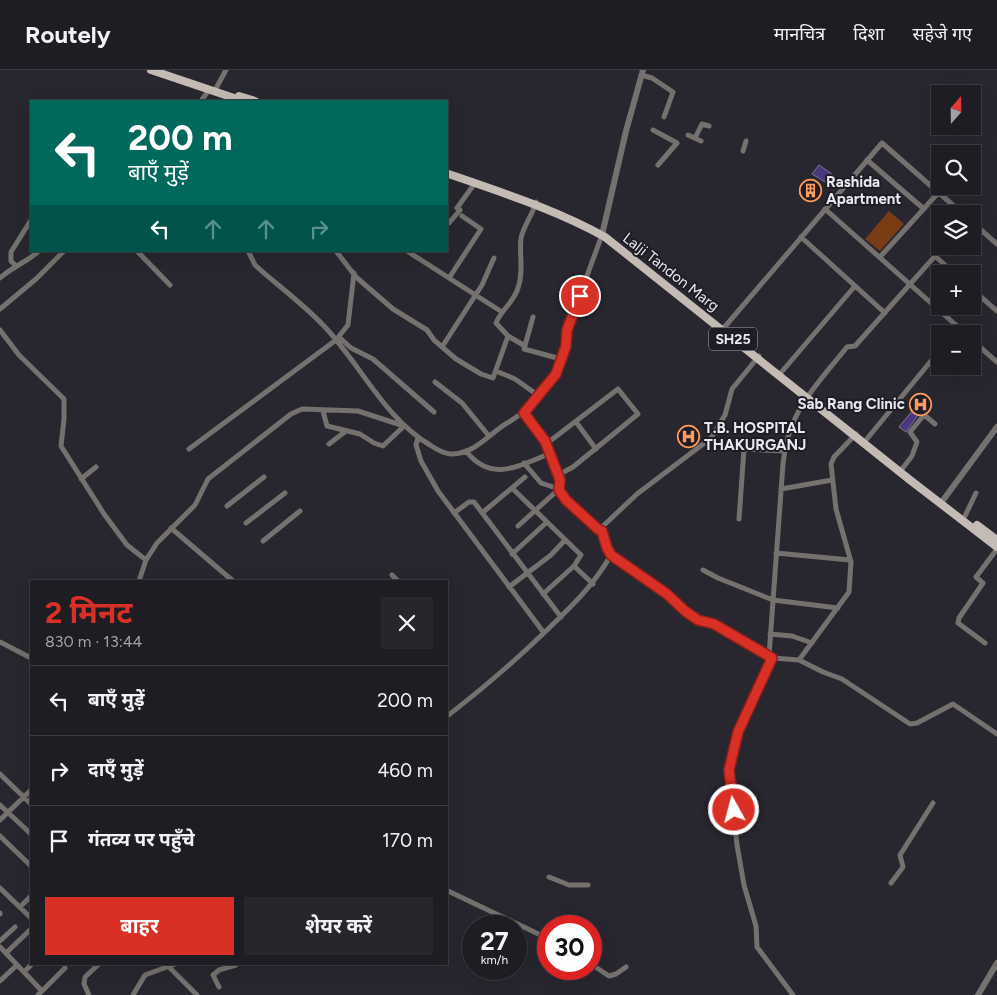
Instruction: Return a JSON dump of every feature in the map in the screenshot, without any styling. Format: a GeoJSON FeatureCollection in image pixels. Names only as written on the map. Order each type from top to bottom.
{"type":"FeatureCollection","features":[{"type":"Feature","properties":{"kind":"main road"},"geometry":{"type":"LineString","coordinates":[[151,70],[251,100]]}},
{"type":"Feature","properties":{"kind":"main road"},"geometry":{"type":"LineString","coordinates":[[164,70],[240,100]]}},
{"type":"Feature","properties":{"kind":"main road","name":"Lalji Tandon Marg"},"geometry":{"type":"LineString","coordinates":[[448,172],[475,183],[536,203]]}},
{"type":"Feature","properties":{"kind":"main road","name":"Lalji Tandon Marg"},"geometry":{"type":"LineString","coordinates":[[448,172],[536,203],[602,233],[942,502],[965,516],[997,540]]}},
{"type":"Feature","properties":{"kind":"main road","name":"Lalji Tandon Marg"},"geometry":{"type":"LineString","coordinates":[[855,434],[866,440],[997,548]]}},
{"type":"Feature","properties":{"kind":"street"},"geometry":{"type":"LineString","coordinates":[[202,100],[213,90],[226,70]]}},
{"type":"Feature","properties":{"kind":"street"},"geometry":{"type":"LineString","coordinates":[[337,338],[374,392],[404,426],[418,438],[450,454],[472,450],[524,413],[556,374],[566,346],[567,330],[602,233],[642,73],[673,92],[664,117]]}},
{"type":"Feature","properties":{"kind":"street"},"geometry":{"type":"LineString","coordinates":[[695,138],[702,124],[709,126]]}},
{"type":"Feature","properties":{"kind":"street"},"geometry":{"type":"LineString","coordinates":[[653,130],[677,143],[658,165]]}},
{"type":"Feature","properties":{"kind":"street"},"geometry":{"type":"LineString","coordinates":[[688,135],[701,141]]}},
{"type":"Feature","properties":{"kind":"street"},"geometry":{"type":"LineString","coordinates":[[743,151],[746,141]]}},
{"type":"Feature","properties":{"kind":"street"},"geometry":{"type":"LineString","coordinates":[[723,329],[882,143],[931,185]]}},
{"type":"Feature","properties":{"kind":"street"},"geometry":{"type":"LineString","coordinates":[[867,160],[924,209]]}},
{"type":"Feature","properties":{"kind":"street"},"geometry":{"type":"LineString","coordinates":[[448,223],[460,210],[457,208],[475,183]]}},
{"type":"Feature","properties":{"kind":"street"},"geometry":{"type":"LineString","coordinates":[[880,257],[936,195]]}},
{"type":"Feature","properties":{"kind":"street"},"geometry":{"type":"LineString","coordinates":[[942,195],[953,205]]}},
{"type":"Feature","properties":{"kind":"street"},"geometry":{"type":"LineString","coordinates":[[536,203],[522,234],[519,252],[521,275],[518,289],[496,323],[508,336],[525,346],[524,349],[561,359]]}},
{"type":"Feature","properties":{"kind":"street"},"geometry":{"type":"LineString","coordinates":[[825,208],[956,325]]}},
{"type":"Feature","properties":{"kind":"street"},"geometry":{"type":"LineString","coordinates":[[449,278],[481,230],[462,216]]}},
{"type":"Feature","properties":{"kind":"street"},"geometry":{"type":"LineString","coordinates":[[16,266],[11,261],[11,252],[30,222]]}},
{"type":"Feature","properties":{"kind":"street"},"geometry":{"type":"LineString","coordinates":[[981,230],[997,244]]}},
{"type":"Feature","properties":{"kind":"street"},"geometry":{"type":"LineString","coordinates":[[800,237],[885,313]]}},
{"type":"Feature","properties":{"kind":"street"},"geometry":{"type":"LineString","coordinates":[[0,278],[16,266],[32,258],[38,252]]}},
{"type":"Feature","properties":{"kind":"street"},"geometry":{"type":"LineString","coordinates":[[0,309],[36,279],[63,252]]}},
{"type":"Feature","properties":{"kind":"street"},"geometry":{"type":"LineString","coordinates":[[138,252],[170,285]]}},
{"type":"Feature","properties":{"kind":"street"},"geometry":{"type":"LineString","coordinates":[[248,252],[255,265],[297,300],[337,338],[350,348],[373,359],[434,412]]}},
{"type":"Feature","properties":{"kind":"street"},"geometry":{"type":"LineString","coordinates":[[337,252],[354,273],[393,309],[427,330],[442,347],[481,374],[494,378],[508,336]]}},
{"type":"Feature","properties":{"kind":"street"},"geometry":{"type":"LineString","coordinates":[[409,252],[502,312]]}},
{"type":"Feature","properties":{"kind":"street"},"geometry":{"type":"LineString","coordinates":[[418,258],[421,252]]}},
{"type":"Feature","properties":{"kind":"street"},"geometry":{"type":"LineString","coordinates":[[793,995],[757,947],[756,926],[744,886],[737,845],[729,770],[738,732],[771,657],[770,634],[785,442],[794,417],[808,396],[847,347],[855,346],[935,256],[945,265]]}},
{"type":"Feature","properties":{"kind":"street"},"geometry":{"type":"LineString","coordinates":[[442,347],[482,285],[494,258]]}},
{"type":"Feature","properties":{"kind":"street"},"geometry":{"type":"LineString","coordinates":[[189,449],[337,338],[348,325],[354,273]]}},
{"type":"Feature","properties":{"kind":"street"},"geometry":{"type":"LineString","coordinates":[[780,374],[855,286]]}},
{"type":"Feature","properties":{"kind":"street"},"geometry":{"type":"LineString","coordinates":[[981,297],[997,311]]}},
{"type":"Feature","properties":{"kind":"street"},"geometry":{"type":"LineString","coordinates":[[525,346],[534,317]]}},
{"type":"Feature","properties":{"kind":"street"},"geometry":{"type":"LineString","coordinates":[[0,330],[19,355],[64,399],[61,446],[104,514],[127,544],[146,560]]}},
{"type":"Feature","properties":{"kind":"street"},"geometry":{"type":"LineString","coordinates":[[981,348],[997,362]]}},
{"type":"Feature","properties":{"kind":"street"},"geometry":{"type":"LineString","coordinates":[[758,357],[732,389],[725,415],[711,438],[637,494],[602,527],[607,548],[611,555],[667,594],[698,620],[714,624],[771,657],[799,660],[842,679],[910,724],[917,723],[953,704],[997,734]]}},
{"type":"Feature","properties":{"kind":"street"},"geometry":{"type":"LineString","coordinates":[[866,440],[931,361]]}},
{"type":"Feature","properties":{"kind":"street"},"geometry":{"type":"LineString","coordinates":[[496,371],[515,379],[539,396]]}},
{"type":"Feature","properties":{"kind":"street"},"geometry":{"type":"LineString","coordinates":[[435,382],[462,403],[490,436]]}},
{"type":"Feature","properties":{"kind":"street"},"geometry":{"type":"LineString","coordinates":[[546,444],[618,389],[638,414],[573,467],[558,475]]}},
{"type":"Feature","properties":{"kind":"street"},"geometry":{"type":"LineString","coordinates":[[917,409],[935,424]]}},
{"type":"Feature","properties":{"kind":"street"},"geometry":{"type":"LineString","coordinates":[[138,580],[146,560],[170,528],[195,505],[208,479],[291,414],[302,410],[358,411],[404,426]]}},
{"type":"Feature","properties":{"kind":"street"},"geometry":{"type":"LineString","coordinates":[[323,411],[327,426],[360,434],[374,444],[383,446],[404,426]]}},
{"type":"Feature","properties":{"kind":"street"},"geometry":{"type":"LineString","coordinates":[[518,526],[559,490],[560,480],[546,444],[524,413]]}},
{"type":"Feature","properties":{"kind":"street"},"geometry":{"type":"LineString","coordinates":[[902,469],[912,456],[917,442],[910,432],[924,415]]}},
{"type":"Feature","properties":{"kind":"street"},"geometry":{"type":"LineString","coordinates":[[576,422],[596,448]]}},
{"type":"Feature","properties":{"kind":"street"},"geometry":{"type":"LineString","coordinates":[[942,502],[997,427]]}},
{"type":"Feature","properties":{"kind":"street"},"geometry":{"type":"LineString","coordinates":[[329,444],[346,431]]}},
{"type":"Feature","properties":{"kind":"street"},"geometry":{"type":"LineString","coordinates":[[799,660],[849,592],[850,560],[836,510],[831,464],[834,457],[855,434]]}},
{"type":"Feature","properties":{"kind":"street"},"geometry":{"type":"LineString","coordinates":[[418,438],[416,445],[421,461],[438,491],[544,634]]}},
{"type":"Feature","properties":{"kind":"street"},"geometry":{"type":"LineString","coordinates":[[739,519],[744,450],[784,451]]}},
{"type":"Feature","properties":{"kind":"street"},"geometry":{"type":"LineString","coordinates":[[466,451],[474,462],[486,468],[498,470],[549,454]]}},
{"type":"Feature","properties":{"kind":"street"},"geometry":{"type":"LineString","coordinates":[[524,463],[541,483],[559,490],[566,500],[602,531]]}},
{"type":"Feature","properties":{"kind":"street"},"geometry":{"type":"LineString","coordinates":[[81,479],[96,468]]}},
{"type":"Feature","properties":{"kind":"street"},"geometry":{"type":"LineString","coordinates":[[227,506],[264,477]]}},
{"type":"Feature","properties":{"kind":"street"},"geometry":{"type":"LineString","coordinates":[[482,513],[524,477]]}},
{"type":"Feature","properties":{"kind":"street"},"geometry":{"type":"LineString","coordinates":[[781,489],[832,480]]}},
{"type":"Feature","properties":{"kind":"street"},"geometry":{"type":"LineString","coordinates":[[512,488],[581,555],[574,566],[543,594]]}},
{"type":"Feature","properties":{"kind":"street"},"geometry":{"type":"LineString","coordinates":[[246,524],[286,493]]}},
{"type":"Feature","properties":{"kind":"street"},"geometry":{"type":"LineString","coordinates":[[965,516],[976,493]]}},
{"type":"Feature","properties":{"kind":"street"},"geometry":{"type":"LineString","coordinates":[[454,513],[472,501],[561,617]]}},
{"type":"Feature","properties":{"kind":"street"},"geometry":{"type":"LineString","coordinates":[[263,541],[300,511]]}},
{"type":"Feature","properties":{"kind":"street"},"geometry":{"type":"LineString","coordinates":[[512,554],[547,522]]}},
{"type":"Feature","properties":{"kind":"street"},"geometry":{"type":"LineString","coordinates":[[170,528],[232,580]]}},
{"type":"Feature","properties":{"kind":"street"},"geometry":{"type":"LineString","coordinates":[[509,587],[566,540]]}},
{"type":"Feature","properties":{"kind":"street"},"geometry":{"type":"LineString","coordinates":[[984,643],[958,623],[959,618],[984,583],[976,577],[997,548]]}},
{"type":"Feature","properties":{"kind":"street"},"geometry":{"type":"LineString","coordinates":[[776,553],[850,560]]}},
{"type":"Feature","properties":{"kind":"street"},"geometry":{"type":"LineString","coordinates":[[448,715],[496,677],[544,634],[593,584],[611,555]]}},
{"type":"Feature","properties":{"kind":"street"},"geometry":{"type":"LineString","coordinates":[[574,566],[593,584]]}},
{"type":"Feature","properties":{"kind":"street"},"geometry":{"type":"LineString","coordinates":[[703,570],[773,600],[838,608]]}},
{"type":"Feature","properties":{"kind":"street"},"geometry":{"type":"LineString","coordinates":[[392,575],[397,580]]}},
{"type":"Feature","properties":{"kind":"street"},"geometry":{"type":"LineString","coordinates":[[770,634],[792,636],[812,643]]}},
{"type":"Feature","properties":{"kind":"street"},"geometry":{"type":"LineString","coordinates":[[0,642],[30,657]]}},
{"type":"Feature","properties":{"kind":"street"},"geometry":{"type":"LineString","coordinates":[[0,774],[30,803]]}},
{"type":"Feature","properties":{"kind":"street"},"geometry":{"type":"LineString","coordinates":[[0,820],[30,791]]}},
{"type":"Feature","properties":{"kind":"street"},"geometry":{"type":"LineString","coordinates":[[891,883],[903,867],[900,855],[932,804]]}},
{"type":"Feature","properties":{"kind":"street"},"geometry":{"type":"LineString","coordinates":[[0,805],[30,833]]}},
{"type":"Feature","properties":{"kind":"street"},"geometry":{"type":"LineString","coordinates":[[0,836],[30,865]]}},
{"type":"Feature","properties":{"kind":"street"},"geometry":{"type":"LineString","coordinates":[[548,878],[569,885],[588,885]]}},
{"type":"Feature","properties":{"kind":"street"},"geometry":{"type":"LineString","coordinates":[[0,888],[30,917]]}},
{"type":"Feature","properties":{"kind":"street"},"geometry":{"type":"LineString","coordinates":[[448,891],[537,933]]}},
{"type":"Feature","properties":{"kind":"street"},"geometry":{"type":"LineString","coordinates":[[20,907],[30,897]]}},
{"type":"Feature","properties":{"kind":"street"},"geometry":{"type":"LineString","coordinates":[[0,940],[15,927]]}},
{"type":"Feature","properties":{"kind":"street"},"geometry":{"type":"LineString","coordinates":[[6,953],[30,930]]}},
{"type":"Feature","properties":{"kind":"street"},"geometry":{"type":"LineString","coordinates":[[0,946],[40,993],[65,968]]}},
{"type":"Feature","properties":{"kind":"street"},"geometry":{"type":"LineString","coordinates":[[978,995],[997,963]]}},
{"type":"Feature","properties":{"kind":"street"},"geometry":{"type":"LineString","coordinates":[[0,981],[17,964]]}},
{"type":"Feature","properties":{"kind":"street"},"geometry":{"type":"LineString","coordinates":[[24,972],[31,965]]}},
{"type":"Feature","properties":{"kind":"street"},"geometry":{"type":"LineString","coordinates":[[89,995],[84,984],[85,977],[97,965]]}},
{"type":"Feature","properties":{"kind":"street"},"geometry":{"type":"LineString","coordinates":[[133,995],[145,975],[173,965]]}},
{"type":"Feature","properties":{"kind":"street"},"geometry":{"type":"LineString","coordinates":[[219,987],[213,975],[219,970],[236,965]]}},
{"type":"Feature","properties":{"kind":"street"},"geometry":{"type":"LineString","coordinates":[[169,967],[197,995]]}},
{"type":"Feature","properties":{"kind":"street"},"geometry":{"type":"LineString","coordinates":[[602,971],[609,976],[616,974],[626,967]]}},
{"type":"Feature","properties":{"kind":"shaded area"},"geometry":{"type":"Polygon","coordinates":[[[889,211],[904,224],[880,251],[865,239],[889,211]]]}},
{"type":"Feature","properties":{"kind":"building"},"geometry":{"type":"Polygon","coordinates":[[[819,165],[836,177],[830,185],[812,174],[819,165]]]}},
{"type":"Feature","properties":{"kind":"building","name":"Rashida Apartment"},"geometry":{"type":"Polygon","coordinates":[[[806,182],[820,191],[813,201],[799,194],[806,182]]]}},
{"type":"Feature","properties":{"kind":"building"},"geometry":{"type":"Polygon","coordinates":[[[913,410],[918,415],[906,432],[899,427],[913,410]]]}},
{"type":"Feature","properties":{"kind":"place","name":"Rashida Apartment"},"geometry":{"type":"Point","coordinates":[810,191]}},
{"type":"Feature","properties":{"kind":"place","name":"Sab Rang Clinic"},"geometry":{"type":"Point","coordinates":[921,404]}},
{"type":"Feature","properties":{"kind":"place","name":"T.B. HOSPITAL THAKURGANJ"},"geometry":{"type":"Point","coordinates":[688,437]}},
{"type":"Feature","properties":{"kind":"route"},"geometry":{"type":"LineString","coordinates":[[580,296],[567,330],[566,346],[556,374],[524,413],[545,441],[560,480],[559,490],[566,500],[602,531],[611,555],[667,594],[698,620],[714,624],[772,658],[738,732],[729,770],[734,810]]}}]}
